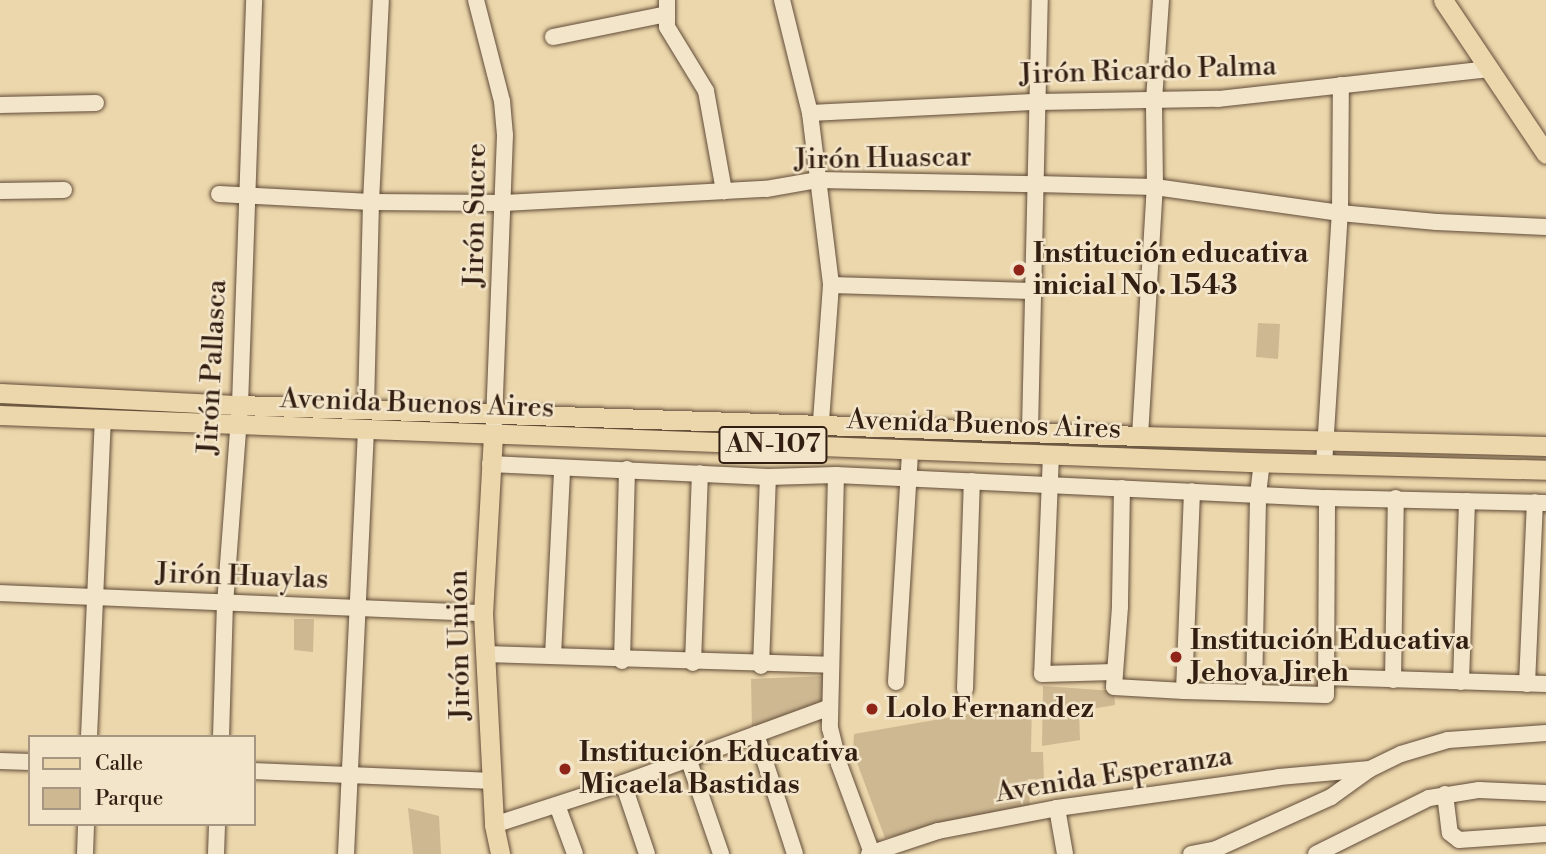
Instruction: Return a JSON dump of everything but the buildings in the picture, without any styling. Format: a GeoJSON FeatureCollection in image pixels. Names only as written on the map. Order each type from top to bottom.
{"type":"FeatureCollection","features":[{"type":"Feature","properties":{"kind":"main road"},"geometry":{"type":"LineString","coordinates":[[1443,0],[1546,154]]}},
{"type":"Feature","properties":{"kind":"main road","name":"Avenida Buenos Aires"},"geometry":{"type":"LineString","coordinates":[[0,393],[240,405],[366,407],[1140,436],[1546,446]]}},
{"type":"Feature","properties":{"kind":"main road","name":"Avenida Buenos Aires"},"geometry":{"type":"LineString","coordinates":[[0,415],[1262,463],[1546,470]]}},
{"type":"Feature","properties":{"kind":"main road","name":"Jirón Unión"},"geometry":{"type":"LineString","coordinates":[[493,435],[483,612],[494,825],[500,854]]}},
{"type":"Feature","properties":{"kind":"street","name":"Jirón Pallasca"},"geometry":{"type":"LineString","coordinates":[[221,735],[225,604],[240,405],[254,0]]}},
{"type":"Feature","properties":{"kind":"street"},"geometry":{"type":"LineString","coordinates":[[366,407],[371,202],[381,0]]}},
{"type":"Feature","properties":{"kind":"street","name":"Jirón Sucre"},"geometry":{"type":"LineString","coordinates":[[477,0],[502,101],[504,203],[493,435]]}},
{"type":"Feature","properties":{"kind":"street"},"geometry":{"type":"LineString","coordinates":[[782,0],[810,113],[824,208],[831,285],[820,423],[821,447]]}},
{"type":"Feature","properties":{"kind":"street"},"geometry":{"type":"LineString","coordinates":[[1030,430],[1040,0]]}},
{"type":"Feature","properties":{"kind":"street"},"geometry":{"type":"LineString","coordinates":[[1140,436],[1155,187],[1154,100],[1161,0]]}},
{"type":"Feature","properties":{"kind":"street"},"geometry":{"type":"LineString","coordinates":[[552,37],[667,7],[667,27],[675,45],[706,91],[724,191]]}},
{"type":"Feature","properties":{"kind":"street","name":"Jirón Ricardo Palma"},"geometry":{"type":"LineString","coordinates":[[810,113],[1038,102],[1218,99],[1488,69]]}},
{"type":"Feature","properties":{"kind":"street"},"geometry":{"type":"LineString","coordinates":[[1324,465],[1340,213],[1340,85]]}},
{"type":"Feature","properties":{"kind":"street"},"geometry":{"type":"LineString","coordinates":[[0,105],[96,103]]}},
{"type":"Feature","properties":{"kind":"street","name":"Jirón Huascar"},"geometry":{"type":"LineString","coordinates":[[219,194],[246,198],[371,202],[504,203],[766,189],[818,180],[1037,184],[1155,187],[1340,213],[1437,222],[1546,227]]}},
{"type":"Feature","properties":{"kind":"street"},"geometry":{"type":"LineString","coordinates":[[0,191],[64,190]]}},
{"type":"Feature","properties":{"kind":"street"},"geometry":{"type":"LineString","coordinates":[[831,285],[1032,290]]}},
{"type":"Feature","properties":{"kind":"street"},"geometry":{"type":"LineString","coordinates":[[89,735],[103,419]]}},
{"type":"Feature","properties":{"kind":"street"},"geometry":{"type":"LineString","coordinates":[[346,854],[366,430]]}},
{"type":"Feature","properties":{"kind":"street"},"geometry":{"type":"LineString","coordinates":[[896,682],[910,450]]}},
{"type":"Feature","properties":{"kind":"street"},"geometry":{"type":"LineString","coordinates":[[1051,454],[1052,485],[1042,674],[1114,680],[1184,691],[1326,695],[1327,498]]}},
{"type":"Feature","properties":{"kind":"street"},"geometry":{"type":"LineString","coordinates":[[1254,691],[1258,494],[1262,463]]}},
{"type":"Feature","properties":{"kind":"street"},"geometry":{"type":"LineString","coordinates":[[490,464],[768,477],[836,475],[1327,498],[1540,503],[1527,684]]}},
{"type":"Feature","properties":{"kind":"street"},"geometry":{"type":"LineString","coordinates":[[553,656],[562,469]]}},
{"type":"Feature","properties":{"kind":"street"},"geometry":{"type":"LineString","coordinates":[[622,661],[627,469]]}},
{"type":"Feature","properties":{"kind":"street"},"geometry":{"type":"LineString","coordinates":[[693,663],[700,473]]}},
{"type":"Feature","properties":{"kind":"street"},"geometry":{"type":"LineString","coordinates":[[836,475],[828,708],[839,764],[871,853]]}},
{"type":"Feature","properties":{"kind":"street"},"geometry":{"type":"LineString","coordinates":[[761,666],[768,477]]}},
{"type":"Feature","properties":{"kind":"street"},"geometry":{"type":"LineString","coordinates":[[965,689],[972,481]]}},
{"type":"Feature","properties":{"kind":"street"},"geometry":{"type":"LineString","coordinates":[[1114,680],[1120,607],[1122,488]]}},
{"type":"Feature","properties":{"kind":"street"},"geometry":{"type":"LineString","coordinates":[[1184,691],[1192,491]]}},
{"type":"Feature","properties":{"kind":"street"},"geometry":{"type":"LineString","coordinates":[[1393,680],[1396,498]]}},
{"type":"Feature","properties":{"kind":"street"},"geometry":{"type":"LineString","coordinates":[[1461,682],[1466,501]]}},
{"type":"Feature","properties":{"kind":"street","name":"Jirón Huaylas"},"geometry":{"type":"LineString","coordinates":[[0,593],[225,604],[483,612]]}},
{"type":"Feature","properties":{"kind":"street"},"geometry":{"type":"LineString","coordinates":[[485,654],[761,666],[830,666]]}},
{"type":"Feature","properties":{"kind":"street"},"geometry":{"type":"LineString","coordinates":[[1325,677],[1546,684]]}},
{"type":"Feature","properties":{"kind":"street"},"geometry":{"type":"LineString","coordinates":[[494,825],[623,783],[828,708]]}},
{"type":"Feature","properties":{"kind":"street"},"geometry":{"type":"LineString","coordinates":[[1191,854],[1216,849],[1331,797],[1370,769],[1401,754],[1448,740],[1546,733]]}},
{"type":"Feature","properties":{"kind":"street"},"geometry":{"type":"LineString","coordinates":[[756,734],[795,854]]}},
{"type":"Feature","properties":{"kind":"street"},"geometry":{"type":"LineString","coordinates":[[688,758],[721,854]]}},
{"type":"Feature","properties":{"kind":"street"},"geometry":{"type":"LineString","coordinates":[[0,761],[28,762]]}},
{"type":"Feature","properties":{"kind":"street","name":"Avenida Esperanza"},"geometry":{"type":"LineString","coordinates":[[871,853],[939,831],[1056,808],[1253,780],[1370,769]]}},
{"type":"Feature","properties":{"kind":"street"},"geometry":{"type":"LineString","coordinates":[[256,771],[492,781]]}},
{"type":"Feature","properties":{"kind":"street"},"geometry":{"type":"LineString","coordinates":[[623,783],[647,854]]}},
{"type":"Feature","properties":{"kind":"street"},"geometry":{"type":"LineString","coordinates":[[1316,854],[1429,799],[1445,794],[1479,790],[1546,793]]}},
{"type":"Feature","properties":{"kind":"street"},"geometry":{"type":"LineString","coordinates":[[1445,794],[1450,833],[1459,840],[1546,834]]}},
{"type":"Feature","properties":{"kind":"street"},"geometry":{"type":"LineString","coordinates":[[557,805],[575,854]]}},
{"type":"Feature","properties":{"kind":"street"},"geometry":{"type":"LineString","coordinates":[[1056,808],[1065,854]]}},
{"type":"Feature","properties":{"kind":"street"},"geometry":{"type":"LineString","coordinates":[[85,854],[86,826]]}},
{"type":"Feature","properties":{"kind":"street"},"geometry":{"type":"LineString","coordinates":[[216,854],[218,826]]}},
{"type":"Feature","properties":{"kind":"green space"},"geometry":{"type":"Polygon","coordinates":[[[1258,323],[1280,324],[1278,359],[1256,357],[1258,323]]]}},
{"type":"Feature","properties":{"kind":"green space"},"geometry":{"type":"Polygon","coordinates":[[[294,619],[314,619],[313,652],[294,650],[294,619]]]}},
{"type":"Feature","properties":{"kind":"green space"},"geometry":{"type":"Polygon","coordinates":[[[829,676],[825,700],[752,730],[751,679],[829,676]]]}},
{"type":"Feature","properties":{"kind":"green space"},"geometry":{"type":"Polygon","coordinates":[[[1043,686],[1114,691],[1115,705],[1079,711],[1080,740],[1042,746],[1043,686]]]}},
{"type":"Feature","properties":{"kind":"green space"},"geometry":{"type":"Polygon","coordinates":[[[1032,703],[1031,752],[1043,752],[1044,780],[1028,779],[1030,808],[885,838],[853,752],[854,734],[1032,703]]]}},
{"type":"Feature","properties":{"kind":"green space"},"geometry":{"type":"Polygon","coordinates":[[[408,808],[439,816],[441,854],[413,854],[408,808]]]}},
{"type":"Feature","properties":{"kind":"place","name":"Institución educativa inicial No. 1543"},"geometry":{"type":"Point","coordinates":[1019,270]}},
{"type":"Feature","properties":{"kind":"place","name":"Institución Educativa Jehova Jireh"},"geometry":{"type":"Point","coordinates":[1176,657]}},
{"type":"Feature","properties":{"kind":"place","name":"Lolo Fernandez"},"geometry":{"type":"Point","coordinates":[872,709]}},
{"type":"Feature","properties":{"kind":"place","name":"Institución Educativa Micaela Bastidas"},"geometry":{"type":"Point","coordinates":[565,769]}}]}
